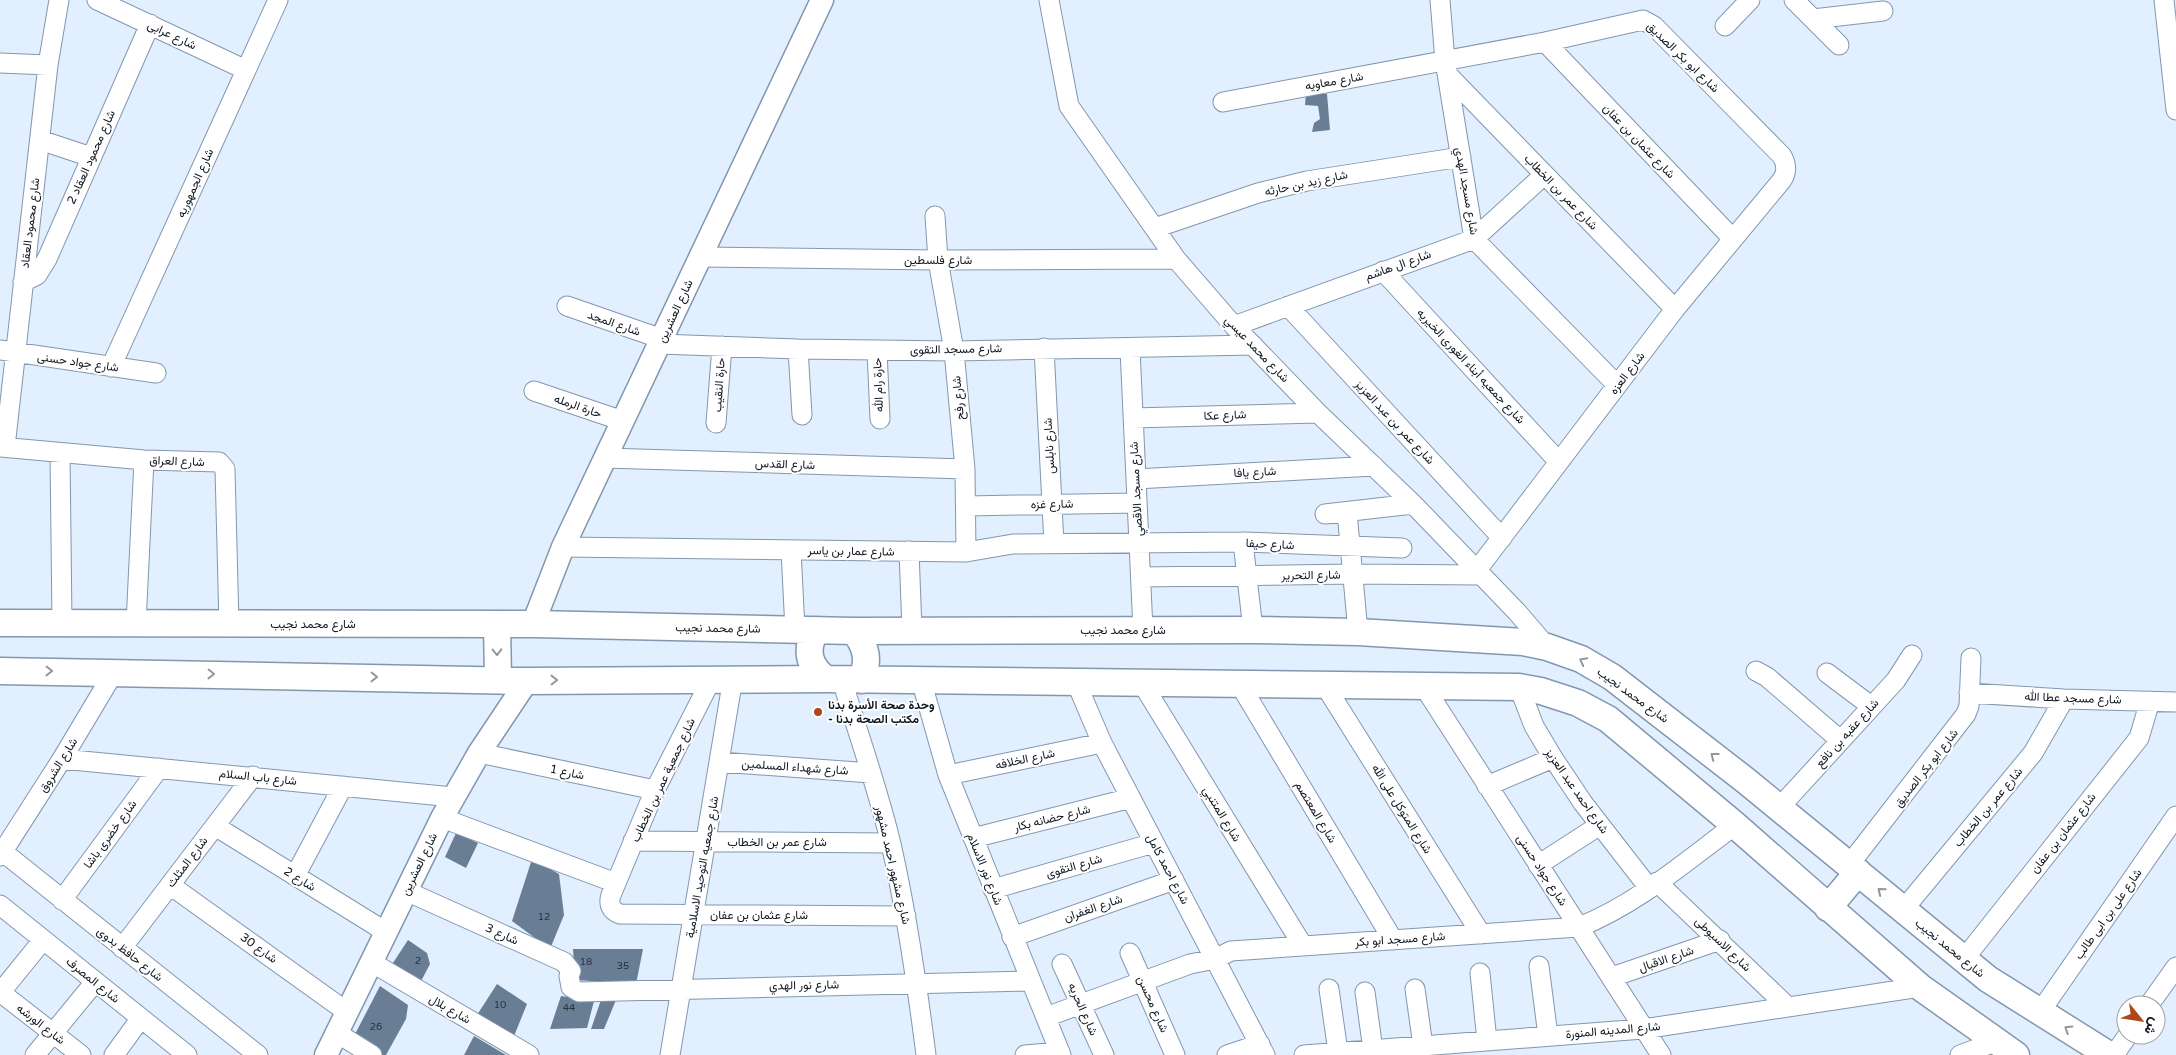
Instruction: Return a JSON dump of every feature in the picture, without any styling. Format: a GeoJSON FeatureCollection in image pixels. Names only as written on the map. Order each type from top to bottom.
{"type":"FeatureCollection","features":[{"type":"Feature","properties":{"kind":"main road","name":"شارع محمد نجيب"},"geometry":{"type":"LineString","coordinates":[[0,623],[229,625],[533,624],[854,631],[1253,630],[1358,632],[1523,642],[1547,647],[1581,659],[1612,677],[1745,780],[1988,978],[2109,1055]]}},
{"type":"Feature","properties":{"kind":"main road"},"geometry":{"type":"LineString","coordinates":[[497,624],[498,679]]}},
{"type":"Feature","properties":{"kind":"main road"},"geometry":{"type":"LineString","coordinates":[[805,630],[809,657],[818,673],[843,679],[866,667],[867,654],[862,641],[854,631]]}},
{"type":"Feature","properties":{"kind":"main road"},"geometry":{"type":"LineString","coordinates":[[1,672],[114,672],[527,681],[722,678],[1519,686],[1541,691],[1578,704],[1608,719],[1726,817],[1920,987],[2005,1048]]}},
{"type":"Feature","properties":{"kind":"main road"},"geometry":{"type":"LineString","coordinates":[[1726,817],[1745,780]]}},
{"type":"Feature","properties":{"kind":"main road"},"geometry":{"type":"LineString","coordinates":[[1828,908],[1853,868]]}},
{"type":"Feature","properties":{"kind":"street","name":"شارع محمود العقاد"},"geometry":{"type":"LineString","coordinates":[[3,447],[8,351],[23,282],[48,65],[59,0]]}},
{"type":"Feature","properties":{"kind":"street","name":"شارع عرابى"},"geometry":{"type":"LineString","coordinates":[[97,0],[246,70]]}},
{"type":"Feature","properties":{"kind":"street","name":"شارع الجمهوريه"},"geometry":{"type":"LineString","coordinates":[[111,367],[278,0]]}},
{"type":"Feature","properties":{"kind":"street","name":"شارع العشرين"},"geometry":{"type":"LineString","coordinates":[[533,624],[563,547],[822,0]]}},
{"type":"Feature","properties":{"kind":"street","name":"شارع محمد عيسي"},"geometry":{"type":"LineString","coordinates":[[1049,0],[1069,106],[1176,258],[1234,326],[1318,413],[1374,466],[1479,572],[1518,612],[1547,647]]}},
{"type":"Feature","properties":{"kind":"street","name":"شارع مسجد الهدي"},"geometry":{"type":"LineString","coordinates":[[1440,0],[1446,68],[1474,239],[1617,385]]}},
{"type":"Feature","properties":{"kind":"street"},"geometry":{"type":"LineString","coordinates":[[1725,26],[1750,0]]}},
{"type":"Feature","properties":{"kind":"street"},"geometry":{"type":"LineString","coordinates":[[1794,0],[1839,45]]}},
{"type":"Feature","properties":{"kind":"street"},"geometry":{"type":"LineString","coordinates":[[2168,2],[2176,110]]}},
{"type":"Feature","properties":{"kind":"street"},"geometry":{"type":"LineString","coordinates":[[1813,19],[1883,11]]}},
{"type":"Feature","properties":{"kind":"street","name":"شارع ابو بكر الصديق"},"geometry":{"type":"LineString","coordinates":[[1446,68],[1545,42],[1643,20],[1650,23],[1782,156],[1786,168],[1782,180]]}},
{"type":"Feature","properties":{"kind":"street","name":"شارع محمود العقاد 2"},"geometry":{"type":"LineString","coordinates":[[23,282],[37,275],[47,259],[150,24]]}},
{"type":"Feature","properties":{"kind":"street","name":"شارع عثمان بن عفان"},"geometry":{"type":"LineString","coordinates":[[1545,42],[1733,239]]}},
{"type":"Feature","properties":{"kind":"street"},"geometry":{"type":"LineString","coordinates":[[0,63],[48,65]]}},
{"type":"Feature","properties":{"kind":"street","name":"شارع معاويه"},"geometry":{"type":"LineString","coordinates":[[1223,102],[1446,68]]}},
{"type":"Feature","properties":{"kind":"street","name":"شارع عمر بن الخطاب"},"geometry":{"type":"LineString","coordinates":[[1446,68],[1544,175],[1675,309]]}},
{"type":"Feature","properties":{"kind":"street"},"geometry":{"type":"LineString","coordinates":[[40,140],[91,157]]}},
{"type":"Feature","properties":{"kind":"street","name":"شارع زيد بن حارثه"},"geometry":{"type":"LineString","coordinates":[[1155,228],[1258,193],[1307,181],[1461,157]]}},
{"type":"Feature","properties":{"kind":"street","name":"شارع ال هاشم"},"geometry":{"type":"LineString","coordinates":[[1234,326],[1474,239],[1544,175]]}},
{"type":"Feature","properties":{"kind":"street","name":"شارع العزه"},"geometry":{"type":"LineString","coordinates":[[1479,572],[1502,538],[1675,309],[1782,180]]}},
{"type":"Feature","properties":{"kind":"street","name":"شارع رفح"},"geometry":{"type":"LineString","coordinates":[[935,216],[938,260],[954,351],[965,469],[966,552]]}},
{"type":"Feature","properties":{"kind":"street","name":"شارع فلسطين"},"geometry":{"type":"LineString","coordinates":[[701,257],[938,260],[1176,258]]}},
{"type":"Feature","properties":{"kind":"street","name":"شارع جمعيه أبناء الغورى الخيريه"},"geometry":{"type":"LineString","coordinates":[[1383,271],[1559,462]]}},
{"type":"Feature","properties":{"kind":"street","name":"شارع المجد"},"geometry":{"type":"LineString","coordinates":[[567,306],[660,342]]}},
{"type":"Feature","properties":{"kind":"street","name":"شارع عمر بن عبد العزيز"},"geometry":{"type":"LineString","coordinates":[[1288,306],[1502,538]]}},
{"type":"Feature","properties":{"kind":"street","name":"شارع مسجد التقوى"},"geometry":{"type":"LineString","coordinates":[[660,342],[798,349],[954,351],[1044,348],[1130,349],[1253,345]]}},
{"type":"Feature","properties":{"kind":"street","name":"حارة النقيب"},"geometry":{"type":"LineString","coordinates":[[716,423],[722,346]]}},
{"type":"Feature","properties":{"kind":"street","name":"شارع نابلس"},"geometry":{"type":"LineString","coordinates":[[1044,348],[1054,544]]}},
{"type":"Feature","properties":{"kind":"street"},"geometry":{"type":"LineString","coordinates":[[798,349],[802,415]]}},
{"type":"Feature","properties":{"kind":"street","name":"شارع مسجد الاقصي"},"geometry":{"type":"LineString","coordinates":[[1130,349],[1143,630]]}},
{"type":"Feature","properties":{"kind":"street","name":"حارة رام الله"},"geometry":{"type":"LineString","coordinates":[[877,350],[880,420]]}},
{"type":"Feature","properties":{"kind":"street","name":"شارع جواد حسنى"},"geometry":{"type":"LineString","coordinates":[[8,351],[156,373]]}},
{"type":"Feature","properties":{"kind":"street","name":"حارة الرمله"},"geometry":{"type":"LineString","coordinates":[[534,391],[623,421]]}},
{"type":"Feature","properties":{"kind":"street","name":"شارع عكا"},"geometry":{"type":"LineString","coordinates":[[1133,418],[1318,413]]}},
{"type":"Feature","properties":{"kind":"street","name":"شارع العراق"},"geometry":{"type":"LineString","coordinates":[[3,447],[144,460],[219,462],[224,466],[229,625]]}},
{"type":"Feature","properties":{"kind":"street"},"geometry":{"type":"LineString","coordinates":[[60,453],[62,623]]}},
{"type":"Feature","properties":{"kind":"street","name":"شارع القدس"},"geometry":{"type":"LineString","coordinates":[[605,458],[965,469]]}},
{"type":"Feature","properties":{"kind":"street"},"geometry":{"type":"LineString","coordinates":[[136,624],[144,460]]}},
{"type":"Feature","properties":{"kind":"street","name":"شارع يافا"},"geometry":{"type":"LineString","coordinates":[[1136,479],[1374,466]]}},
{"type":"Feature","properties":{"kind":"street","name":"شارع غزه"},"geometry":{"type":"LineString","coordinates":[[966,506],[1137,503]]}},
{"type":"Feature","properties":{"kind":"street"},"geometry":{"type":"LineString","coordinates":[[1325,514],[1412,504]]}},
{"type":"Feature","properties":{"kind":"street"},"geometry":{"type":"LineString","coordinates":[[1347,512],[1358,632]]}},
{"type":"Feature","properties":{"kind":"street"},"geometry":{"type":"LineString","coordinates":[[1243,542],[1253,630]]}},
{"type":"Feature","properties":{"kind":"street","name":"شارع حيفا"},"geometry":{"type":"LineString","coordinates":[[1139,544],[1243,542],[1402,548]]}},
{"type":"Feature","properties":{"kind":"street","name":"شارع عمار بن ياسر"},"geometry":{"type":"LineString","coordinates":[[563,547],[966,552],[1014,544],[1139,544]]}},
{"type":"Feature","properties":{"kind":"street"},"geometry":{"type":"LineString","coordinates":[[791,550],[805,630]]}},
{"type":"Feature","properties":{"kind":"street"},"geometry":{"type":"LineString","coordinates":[[909,551],[912,630]]}},
{"type":"Feature","properties":{"kind":"street","name":"شارع التحرير"},"geometry":{"type":"LineString","coordinates":[[1140,577],[1479,572]]}},
{"type":"Feature","properties":{"kind":"street","name":"شارع عقبه بن نافع"},"geometry":{"type":"LineString","coordinates":[[1779,808],[1904,670],[1912,656]]}},
{"type":"Feature","properties":{"kind":"street","name":"شارع ابو بكر الصديق"},"geometry":{"type":"LineString","coordinates":[[1853,868],[1966,714],[1971,658]]}},
{"type":"Feature","properties":{"kind":"street"},"geometry":{"type":"LineString","coordinates":[[1756,671],[1767,677],[1840,740]]}},
{"type":"Feature","properties":{"kind":"street","name":"شارع الشروق"},"geometry":{"type":"LineString","coordinates":[[1,854],[62,759],[114,672]]}},
{"type":"Feature","properties":{"kind":"street"},"geometry":{"type":"LineString","coordinates":[[1826,673],[1872,706]]}},
{"type":"Feature","properties":{"kind":"street","name":"شارع جمعيه التوحيد الاسلامية"},"geometry":{"type":"LineString","coordinates":[[670,1055],[720,762],[722,678]]}},
{"type":"Feature","properties":{"kind":"street","name":"شارع جمعية عمر بن الخطاب"},"geometry":{"type":"LineString","coordinates":[[616,883],[655,790],[722,678]]}},
{"type":"Feature","properties":{"kind":"street","name":"شارع مشهور احمد مشهور"},"geometry":{"type":"LineString","coordinates":[[843,679],[890,843],[906,916],[926,1055]]}},
{"type":"Feature","properties":{"kind":"street","name":"شارع نور الاسلام"},"geometry":{"type":"LineString","coordinates":[[921,680],[948,775],[1060,1054]]}},
{"type":"Feature","properties":{"kind":"street","name":"شارع العشرين"},"geometry":{"type":"LineString","coordinates":[[326,1055],[453,797],[479,753],[527,681]]}},
{"type":"Feature","properties":{"kind":"street","name":"شارع احمد كامل"},"geometry":{"type":"LineString","coordinates":[[1076,682],[1102,743],[1262,1050]]}},
{"type":"Feature","properties":{"kind":"street","name":"شارع المتنبي"},"geometry":{"type":"LineString","coordinates":[[1142,683],[1303,946]]}},
{"type":"Feature","properties":{"kind":"street","name":"شارع المعتصم"},"geometry":{"type":"LineString","coordinates":[[1239,684],[1393,940]]}},
{"type":"Feature","properties":{"kind":"street","name":"شارع المتوكل على الله"},"geometry":{"type":"LineString","coordinates":[[1324,684],[1481,934]]}},
{"type":"Feature","properties":{"kind":"street","name":"شارع جواد حسنى"},"geometry":{"type":"LineString","coordinates":[[1423,686],[1661,1055]]}},
{"type":"Feature","properties":{"kind":"street","name":"شارع احمد عبد العزيز"},"geometry":{"type":"LineString","coordinates":[[1519,686],[1534,726],[1553,758],[1600,825],[1653,885]]}},
{"type":"Feature","properties":{"kind":"street","name":"شارع مسجد عطا الله"},"geometry":{"type":"LineString","coordinates":[[1969,693],[2064,700],[2176,702]]}},
{"type":"Feature","properties":{"kind":"street","name":"شارع عمر بن الخطاب"},"geometry":{"type":"LineString","coordinates":[[1903,910],[2033,753],[2064,700]]}},
{"type":"Feature","properties":{"kind":"street","name":"شارع عثمان بن عفان"},"geometry":{"type":"LineString","coordinates":[[1964,959],[2139,738],[2150,701]]}},
{"type":"Feature","properties":{"kind":"street","name":"شارع الخلافه"},"geometry":{"type":"LineString","coordinates":[[948,775],[1102,743]]}},
{"type":"Feature","properties":{"kind":"street","name":"شارع 1"},"geometry":{"type":"LineString","coordinates":[[479,753],[655,790]]}},
{"type":"Feature","properties":{"kind":"street"},"geometry":{"type":"LineString","coordinates":[[1487,786],[1553,758]]}},
{"type":"Feature","properties":{"kind":"street","name":"شارع باب السلام"},"geometry":{"type":"LineString","coordinates":[[62,759],[453,797]]}},
{"type":"Feature","properties":{"kind":"street","name":"شارع شهداء المسلمين"},"geometry":{"type":"LineString","coordinates":[[720,762],[870,773]]}},
{"type":"Feature","properties":{"kind":"street","name":"شارع خضرى باشا"},"geometry":{"type":"LineString","coordinates":[[62,900],[159,768]]}},
{"type":"Feature","properties":{"kind":"street","name":"شارع المثلث"},"geometry":{"type":"LineString","coordinates":[[122,948],[252,776]]}},
{"type":"Feature","properties":{"kind":"street"},"geometry":{"type":"LineString","coordinates":[[295,876],[343,786]]}},
{"type":"Feature","properties":{"kind":"street","name":"شارع حضانه بكار"},"geometry":{"type":"LineString","coordinates":[[973,838],[1131,798]]}},
{"type":"Feature","properties":{"kind":"street","name":"شارع على بن ابى طالب"},"geometry":{"type":"LineString","coordinates":[[2040,1012],[2176,816]]}},
{"type":"Feature","properties":{"kind":"street","name":"شارع مسجد ابو بكر"},"geometry":{"type":"LineString","coordinates":[[1046,1017],[1190,964],[1215,959],[1231,951],[1579,927],[1605,917],[1629,903],[1653,885],[1726,817]]}},
{"type":"Feature","properties":{"kind":"street"},"geometry":{"type":"LineString","coordinates":[[442,818],[616,883]]}},
{"type":"Feature","properties":{"kind":"street"},"geometry":{"type":"LineString","coordinates":[[1538,864],[1600,825]]}},
{"type":"Feature","properties":{"kind":"street","name":"شارع 2"},"geometry":{"type":"LineString","coordinates":[[215,826],[386,932]]}},
{"type":"Feature","properties":{"kind":"street","name":"شارع عمر بن الخطاب"},"geometry":{"type":"LineString","coordinates":[[633,842],[890,843]]}},
{"type":"Feature","properties":{"kind":"street","name":"شارع التقوى"},"geometry":{"type":"LineString","coordinates":[[993,888],[1154,843]]}},
{"type":"Feature","properties":{"kind":"street","name":"شارع حافظ بدوى"},"geometry":{"type":"LineString","coordinates":[[1,854],[258,1055]]}},
{"type":"Feature","properties":{"kind":"street","name":"شارع الغفران"},"geometry":{"type":"LineString","coordinates":[[1012,936],[1174,880]]}},
{"type":"Feature","properties":{"kind":"street","name":"شارع عثمان بن عفان"},"geometry":{"type":"LineString","coordinates":[[616,883],[609,903],[616,912],[906,916]]}},
{"type":"Feature","properties":{"kind":"street","name":"شارع 30"},"geometry":{"type":"LineString","coordinates":[[170,885],[347,1012]]}},
{"type":"Feature","properties":{"kind":"street","name":"شارع الاسيوطى"},"geometry":{"type":"LineString","coordinates":[[1653,885],[1720,940],[1788,1007]]}},
{"type":"Feature","properties":{"kind":"street","name":"شارع 3"},"geometry":{"type":"LineString","coordinates":[[406,891],[564,962],[570,971],[571,987],[579,992]]}},
{"type":"Feature","properties":{"kind":"street","name":"شارع المصرف"},"geometry":{"type":"LineString","coordinates":[[0,906],[187,1055]]}},
{"type":"Feature","properties":{"kind":"street"},"geometry":{"type":"LineString","coordinates":[[0,993],[43,940]]}},
{"type":"Feature","properties":{"kind":"street","name":"شارع الاقبال"},"geometry":{"type":"LineString","coordinates":[[1612,978],[1720,940]]}},
{"type":"Feature","properties":{"kind":"street","name":"شارع محسن"},"geometry":{"type":"LineString","coordinates":[[1130,953],[1175,1055]]}},
{"type":"Feature","properties":{"kind":"street","name":"شارع بلال"},"geometry":{"type":"LineString","coordinates":[[371,962],[529,1055]]}},
{"type":"Feature","properties":{"kind":"street","name":"شارع الحريه"},"geometry":{"type":"LineString","coordinates":[[1062,964],[1104,1055]]}},
{"type":"Feature","properties":{"kind":"street"},"geometry":{"type":"LineString","coordinates":[[1539,966],[1548,1036]]}},
{"type":"Feature","properties":{"kind":"street"},"geometry":{"type":"LineString","coordinates":[[2157,995],[2176,967]]}},
{"type":"Feature","properties":{"kind":"street"},"geometry":{"type":"LineString","coordinates":[[1480,973],[1487,1041]]}},
{"type":"Feature","properties":{"kind":"street","name":"شارع نور الهدي"},"geometry":{"type":"LineString","coordinates":[[579,992],[1029,980]]}},
{"type":"Feature","properties":{"kind":"street"},"geometry":{"type":"LineString","coordinates":[[35,1055],[95,982]]}},
{"type":"Feature","properties":{"kind":"street","name":"شارع المدينه المنورة"},"geometry":{"type":"LineString","coordinates":[[1304,1055],[1643,1029],[1920,987]]}},
{"type":"Feature","properties":{"kind":"street"},"geometry":{"type":"LineString","coordinates":[[1329,990],[1338,1052]]}},
{"type":"Feature","properties":{"kind":"street"},"geometry":{"type":"LineString","coordinates":[[1415,990],[1423,1046]]}},
{"type":"Feature","properties":{"kind":"street"},"geometry":{"type":"LineString","coordinates":[[1365,992],[1373,1050]]}},
{"type":"Feature","properties":{"kind":"street","name":"شارع الورشه"},"geometry":{"type":"LineString","coordinates":[[0,993],[81,1055]]}},
{"type":"Feature","properties":{"kind":"street"},"geometry":{"type":"LineString","coordinates":[[114,1055],[141,1018]]}},
{"type":"Feature","properties":{"kind":"street"},"geometry":{"type":"LineString","coordinates":[[337,1033],[372,1055]]}},
{"type":"Feature","properties":{"kind":"street"},"geometry":{"type":"LineString","coordinates":[[1960,1055],[2005,1048]]}},
{"type":"Feature","properties":{"kind":"street"},"geometry":{"type":"LineString","coordinates":[[1227,1055],[1262,1050]]}},
{"type":"Feature","properties":{"kind":"street"},"geometry":{"type":"LineString","coordinates":[[1025,1055],[1060,1054]]}},
{"type":"Feature","properties":{"kind":"building"},"geometry":{"type":"Polygon","coordinates":[[[1306,92],[1327,94],[1330,130],[1312,132],[1314,123],[1320,119],[1318,106],[1305,105],[1306,92]]]}},
{"type":"Feature","properties":{"kind":"building"},"geometry":{"type":"Polygon","coordinates":[[[456,833],[478,843],[466,868],[445,857],[456,833]]]}},
{"type":"Feature","properties":{"kind":"building"},"geometry":{"type":"Polygon","coordinates":[[[532,859],[559,874],[564,915],[550,949],[512,921],[532,859]]]}},
{"type":"Feature","properties":{"kind":"building"},"geometry":{"type":"Polygon","coordinates":[[[408,940],[427,953],[430,964],[417,989],[387,972],[408,940]]]}},
{"type":"Feature","properties":{"kind":"building"},"geometry":{"type":"Polygon","coordinates":[[[573,949],[643,949],[636,984],[575,980],[573,949]]]}},
{"type":"Feature","properties":{"kind":"building"},"geometry":{"type":"Polygon","coordinates":[[[497,984],[527,1004],[512,1041],[477,1015],[497,984]]]}},
{"type":"Feature","properties":{"kind":"building"},"geometry":{"type":"Polygon","coordinates":[[[380,986],[408,1005],[406,1019],[386,1055],[379,1055],[351,1042],[380,986]]]}},
{"type":"Feature","properties":{"kind":"building"},"geometry":{"type":"Polygon","coordinates":[[[561,996],[594,1001],[587,1028],[550,1029],[561,996]]]}},
{"type":"Feature","properties":{"kind":"building"},"geometry":{"type":"Polygon","coordinates":[[[602,997],[616,1000],[604,1029],[591,1029],[602,997]]]}},
{"type":"Feature","properties":{"kind":"building"},"geometry":{"type":"Polygon","coordinates":[[[474,1036],[506,1055],[464,1055],[474,1036]]]}},
{"type":"Feature","properties":{"kind":"place","name":"وحدة صحة الأسرة بدنا - مكتب الصحة بدنا"},"geometry":{"type":"Point","coordinates":[818,712]}}]}
